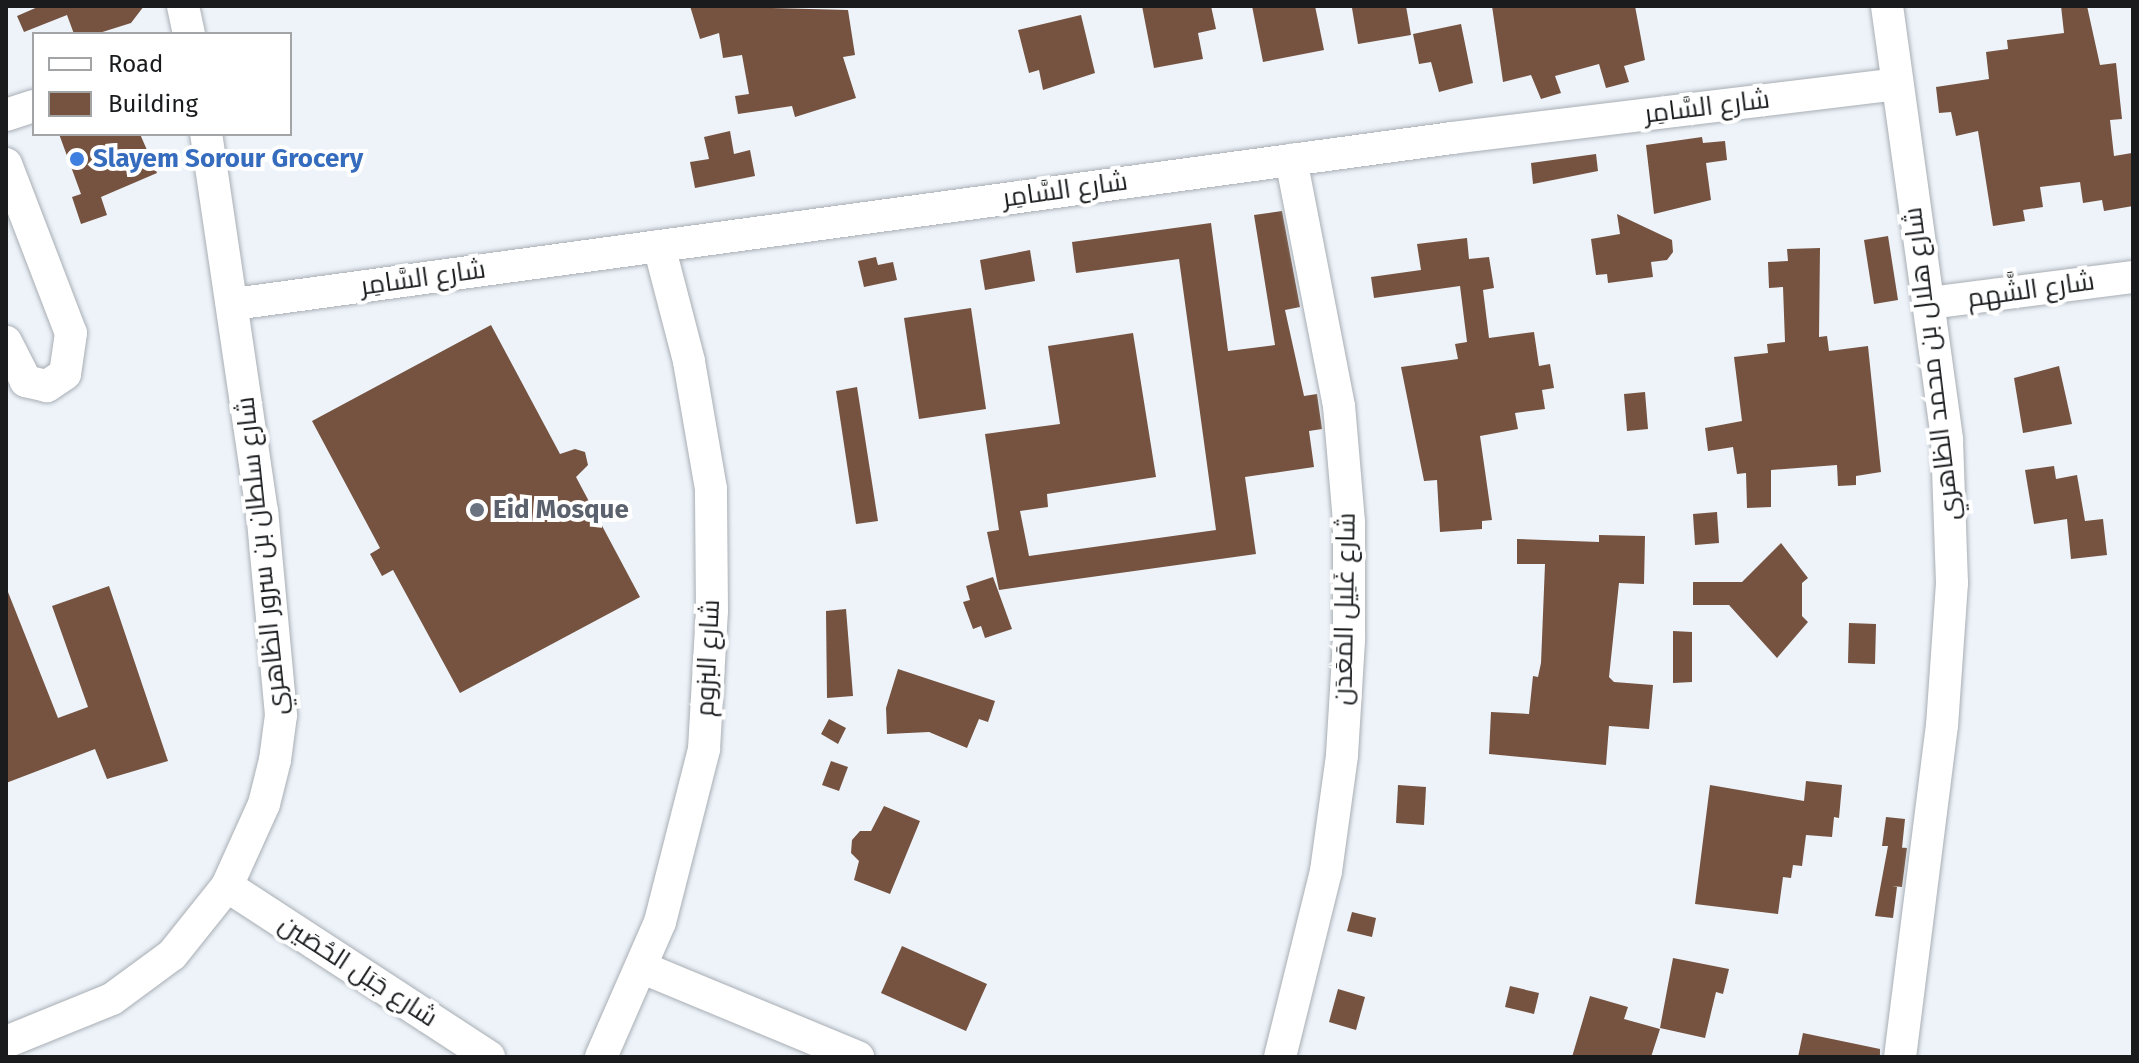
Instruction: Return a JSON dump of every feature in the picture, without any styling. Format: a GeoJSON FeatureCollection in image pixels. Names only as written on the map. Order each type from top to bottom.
{"type":"FeatureCollection","features":[{"type":"Feature","properties":{"kind":"street"},"geometry":{"type":"LineString","coordinates":[[183,6],[189,32]]}},
{"type":"Feature","properties":{"kind":"street","name":"شارع هلال بن محمد الظاهري"},"geometry":{"type":"LineString","coordinates":[[1887,6],[1947,440],[1952,583],[1942,725],[1900,1057]]}},
{"type":"Feature","properties":{"kind":"street","name":"شارع السَّامِر"},"geometry":{"type":"LineString","coordinates":[[234,304],[1291,160],[1896,84]]}},
{"type":"Feature","properties":{"kind":"street"},"geometry":{"type":"LineString","coordinates":[[6,115],[32,107]]}},
{"type":"Feature","properties":{"kind":"street","name":"شارع سلطان بن سرور الظاهري"},"geometry":{"type":"LineString","coordinates":[[6,1042],[82,1014],[143,979],[172,955],[227,886],[264,804],[281,715],[234,304],[206,136]]}},
{"type":"Feature","properties":{"kind":"street","name":"شارع غَلِيل المَعَدَن"},"geometry":{"type":"LineString","coordinates":[[1280,1057],[1326,871],[1342,755],[1349,639],[1349,522],[1339,406],[1291,160]]}},
{"type":"Feature","properties":{"kind":"street"},"geometry":{"type":"LineString","coordinates":[[6,164],[71,333],[65,374],[47,386],[26,381],[6,342]]}},
{"type":"Feature","properties":{"kind":"street","name":"شارع البزوم"},"geometry":{"type":"LineString","coordinates":[[601,1057],[643,968],[675,876],[704,749],[712,611],[711,489],[689,361],[659,246]]}},
{"type":"Feature","properties":{"kind":"street","name":"شارع الشَّهم"},"geometry":{"type":"LineString","coordinates":[[1929,303],[2133,277]]}},
{"type":"Feature","properties":{"kind":"street","name":"شارع جَبَل الحُصَين"},"geometry":{"type":"LineString","coordinates":[[227,886],[489,1057]]}},
{"type":"Feature","properties":{"kind":"street"},"geometry":{"type":"LineString","coordinates":[[643,968],[858,1057]]}},
{"type":"Feature","properties":{"kind":"building"},"geometry":{"type":"Polygon","coordinates":[[[40,6],[144,6],[131,23],[102,32],[73,32],[67,15],[24,32],[17,16],[40,6]]]}},
{"type":"Feature","properties":{"kind":"building"},"geometry":{"type":"Polygon","coordinates":[[[690,6],[848,10],[855,55],[843,57],[856,98],[795,117],[792,106],[738,114],[735,96],[749,94],[742,55],[723,58],[719,33],[700,39],[690,6]]]}},
{"type":"Feature","properties":{"kind":"building"},"geometry":{"type":"Polygon","coordinates":[[[1142,6],[1211,6],[1216,29],[1198,33],[1203,59],[1154,68],[1142,6]]]}},
{"type":"Feature","properties":{"kind":"building"},"geometry":{"type":"Polygon","coordinates":[[[1252,6],[1315,6],[1324,50],[1263,62],[1252,6]]]}},
{"type":"Feature","properties":{"kind":"building"},"geometry":{"type":"Polygon","coordinates":[[[1406,6],[1411,35],[1358,44],[1352,8],[1406,6]]]}},
{"type":"Feature","properties":{"kind":"building"},"geometry":{"type":"Polygon","coordinates":[[[1492,6],[1635,6],[1645,60],[1624,66],[1629,82],[1606,88],[1599,64],[1555,76],[1561,93],[1541,99],[1531,75],[1503,82],[1492,6]]]}},
{"type":"Feature","properties":{"kind":"building"},"geometry":{"type":"Polygon","coordinates":[[[2061,6],[2087,6],[2100,65],[2116,63],[2122,119],[2110,120],[2114,156],[2132,153],[2133,206],[2104,211],[2102,200],[2083,203],[2080,182],[2040,187],[2043,207],[2023,210],[2025,221],[1993,226],[1978,131],[1956,136],[1951,112],[1939,113],[1936,87],[1989,79],[1986,52],[2008,49],[2007,40],[2064,33],[2061,6]]]}},
{"type":"Feature","properties":{"kind":"building"},"geometry":{"type":"Polygon","coordinates":[[[1081,15],[1095,73],[1043,90],[1039,70],[1029,73],[1018,30],[1081,15]]]}},
{"type":"Feature","properties":{"kind":"building"},"geometry":{"type":"Polygon","coordinates":[[[1461,24],[1473,83],[1439,92],[1431,62],[1419,64],[1413,34],[1461,24]]]}},
{"type":"Feature","properties":{"kind":"building"},"geometry":{"type":"Polygon","coordinates":[[[730,131],[734,154],[750,150],[755,176],[695,188],[690,162],[709,159],[704,137],[730,131]]]}},
{"type":"Feature","properties":{"kind":"building"},"geometry":{"type":"Polygon","coordinates":[[[60,136],[141,136],[157,173],[101,197],[107,215],[81,224],[72,197],[81,194],[60,136]]]}},
{"type":"Feature","properties":{"kind":"building"},"geometry":{"type":"Polygon","coordinates":[[[1702,137],[1703,143],[1725,141],[1727,160],[1706,163],[1711,200],[1654,214],[1646,145],[1702,137]]]}},
{"type":"Feature","properties":{"kind":"building"},"geometry":{"type":"Polygon","coordinates":[[[1596,154],[1598,171],[1533,184],[1531,163],[1596,154]]]}},
{"type":"Feature","properties":{"kind":"building"},"geometry":{"type":"Polygon","coordinates":[[[1282,211],[1300,307],[1285,310],[1304,396],[1317,394],[1322,429],[1309,431],[1314,467],[1245,477],[1256,554],[999,590],[987,532],[999,530],[985,434],[1060,424],[1048,346],[1133,333],[1156,477],[1047,494],[1048,507],[1020,511],[1029,556],[1216,530],[1179,259],[1076,273],[1072,242],[1211,223],[1228,351],[1275,345],[1254,215],[1282,211]]]}},
{"type":"Feature","properties":{"kind":"building"},"geometry":{"type":"Polygon","coordinates":[[[1617,214],[1672,240],[1673,252],[1667,260],[1651,262],[1653,277],[1608,283],[1607,274],[1596,275],[1591,239],[1620,234],[1617,214]]]}},
{"type":"Feature","properties":{"kind":"building"},"geometry":{"type":"Polygon","coordinates":[[[1888,236],[1898,300],[1874,304],[1864,240],[1888,236]]]}},
{"type":"Feature","properties":{"kind":"building"},"geometry":{"type":"Polygon","coordinates":[[[1467,238],[1469,259],[1489,257],[1494,288],[1483,290],[1489,338],[1534,332],[1539,366],[1550,364],[1554,388],[1542,390],[1545,409],[1515,413],[1518,429],[1480,436],[1492,520],[1482,521],[1482,529],[1440,532],[1437,480],[1424,481],[1401,367],[1458,359],[1455,344],[1467,342],[1460,286],[1374,298],[1371,277],[1421,270],[1417,244],[1467,238]]]}},
{"type":"Feature","properties":{"kind":"building"},"geometry":{"type":"Polygon","coordinates":[[[1820,248],[1819,337],[1827,336],[1829,351],[1868,346],[1881,472],[1856,476],[1856,485],[1838,486],[1837,465],[1771,470],[1771,507],[1747,508],[1746,473],[1737,474],[1733,447],[1708,451],[1705,428],[1742,421],[1734,357],[1768,353],[1767,344],[1785,342],[1783,287],[1769,288],[1768,262],[1788,261],[1787,249],[1820,248]]]}},
{"type":"Feature","properties":{"kind":"building"},"geometry":{"type":"Polygon","coordinates":[[[1030,250],[1035,281],[985,290],[980,260],[1030,250]]]}},
{"type":"Feature","properties":{"kind":"building"},"geometry":{"type":"Polygon","coordinates":[[[876,257],[878,265],[893,262],[897,280],[864,287],[858,261],[876,257]]]}},
{"type":"Feature","properties":{"kind":"building"},"geometry":{"type":"Polygon","coordinates":[[[971,308],[986,409],[919,419],[904,318],[971,308]]]}},
{"type":"Feature","properties":{"kind":"building","name":"Eid Mosque"},"geometry":{"type":"Polygon","coordinates":[[[491,325],[560,454],[575,449],[585,452],[588,465],[576,477],[640,597],[460,693],[393,570],[382,576],[370,554],[380,548],[312,421],[491,325]]]}},
{"type":"Feature","properties":{"kind":"building"},"geometry":{"type":"Polygon","coordinates":[[[2059,366],[2072,424],[2023,433],[2014,378],[2059,366]]]}},
{"type":"Feature","properties":{"kind":"building"},"geometry":{"type":"Polygon","coordinates":[[[857,387],[878,521],[856,524],[836,391],[857,387]]]}},
{"type":"Feature","properties":{"kind":"building"},"geometry":{"type":"Polygon","coordinates":[[[1645,392],[1648,429],[1627,431],[1624,394],[1645,392]]]}},
{"type":"Feature","properties":{"kind":"building"},"geometry":{"type":"Polygon","coordinates":[[[2054,466],[2056,479],[2077,475],[2085,521],[2103,519],[2107,555],[2071,559],[2067,519],[2034,524],[2025,470],[2054,466]]]}},
{"type":"Feature","properties":{"kind":"building"},"geometry":{"type":"Polygon","coordinates":[[[1717,512],[1719,543],[1695,545],[1693,514],[1717,512]]]}},
{"type":"Feature","properties":{"kind":"building"},"geometry":{"type":"Polygon","coordinates":[[[1599,535],[1645,536],[1644,584],[1619,583],[1609,677],[1614,682],[1653,685],[1649,729],[1609,726],[1606,765],[1489,754],[1491,712],[1529,714],[1533,676],[1538,677],[1541,663],[1545,564],[1517,564],[1517,539],[1599,542],[1599,535]]]}},
{"type":"Feature","properties":{"kind":"building"},"geometry":{"type":"Polygon","coordinates":[[[1781,543],[1808,578],[1802,583],[1802,616],[1808,622],[1777,658],[1729,605],[1693,605],[1693,582],[1742,582],[1781,543]]]}},
{"type":"Feature","properties":{"kind":"building"},"geometry":{"type":"Polygon","coordinates":[[[993,577],[1012,629],[985,638],[981,626],[973,629],[963,602],[970,600],[966,586],[993,577]]]}},
{"type":"Feature","properties":{"kind":"building"},"geometry":{"type":"Polygon","coordinates":[[[109,586],[168,761],[107,779],[95,749],[6,783],[6,587],[58,718],[88,707],[52,606],[109,586]]]}},
{"type":"Feature","properties":{"kind":"building"},"geometry":{"type":"Polygon","coordinates":[[[846,609],[853,696],[827,698],[826,611],[846,609]]]}},
{"type":"Feature","properties":{"kind":"building"},"geometry":{"type":"Polygon","coordinates":[[[1849,623],[1876,624],[1875,664],[1848,663],[1849,623]]]}},
{"type":"Feature","properties":{"kind":"building"},"geometry":{"type":"Polygon","coordinates":[[[1673,631],[1692,632],[1692,682],[1673,683],[1673,631]]]}},
{"type":"Feature","properties":{"kind":"building"},"geometry":{"type":"Polygon","coordinates":[[[898,669],[995,701],[988,722],[979,719],[967,748],[929,732],[887,734],[886,708],[898,669]]]}},
{"type":"Feature","properties":{"kind":"building"},"geometry":{"type":"Polygon","coordinates":[[[829,719],[846,728],[838,744],[821,734],[829,719]]]}},
{"type":"Feature","properties":{"kind":"building"},"geometry":{"type":"Polygon","coordinates":[[[831,761],[848,767],[839,791],[822,785],[831,761]]]}},
{"type":"Feature","properties":{"kind":"building"},"geometry":{"type":"Polygon","coordinates":[[[1806,781],[1842,785],[1839,818],[1834,817],[1832,837],[1806,835],[1802,866],[1793,865],[1791,878],[1783,877],[1778,914],[1695,904],[1710,785],[1804,801],[1806,781]]]}},
{"type":"Feature","properties":{"kind":"building"},"geometry":{"type":"Polygon","coordinates":[[[1398,785],[1426,787],[1424,825],[1396,823],[1398,785]]]}},
{"type":"Feature","properties":{"kind":"building"},"geometry":{"type":"Polygon","coordinates":[[[884,806],[920,821],[890,894],[854,880],[859,861],[851,853],[852,840],[860,831],[871,831],[884,806]]]}},
{"type":"Feature","properties":{"kind":"building"},"geometry":{"type":"Polygon","coordinates":[[[1886,817],[1905,819],[1902,848],[1907,848],[1902,887],[1892,886],[1897,887],[1893,918],[1875,916],[1888,846],[1882,846],[1886,817]]]}},
{"type":"Feature","properties":{"kind":"building"},"geometry":{"type":"Polygon","coordinates":[[[1352,912],[1376,918],[1372,937],[1347,931],[1352,912]]]}},
{"type":"Feature","properties":{"kind":"building"},"geometry":{"type":"Polygon","coordinates":[[[902,946],[987,984],[966,1031],[881,993],[902,946]]]}},
{"type":"Feature","properties":{"kind":"building"},"geometry":{"type":"Polygon","coordinates":[[[1673,958],[1729,969],[1723,994],[1716,992],[1705,1038],[1660,1028],[1673,958]]]}},
{"type":"Feature","properties":{"kind":"building"},"geometry":{"type":"Polygon","coordinates":[[[1510,986],[1539,993],[1534,1014],[1505,1007],[1510,986]]]}},
{"type":"Feature","properties":{"kind":"building"},"geometry":{"type":"Polygon","coordinates":[[[1338,989],[1365,997],[1356,1030],[1329,1022],[1338,989]]]}},
{"type":"Feature","properties":{"kind":"building"},"geometry":{"type":"Polygon","coordinates":[[[1590,996],[1628,1007],[1624,1019],[1660,1029],[1651,1057],[1572,1057],[1590,996]]]}},
{"type":"Feature","properties":{"kind":"building"},"geometry":{"type":"Polygon","coordinates":[[[1803,1033],[1880,1049],[1880,1057],[1798,1057],[1803,1033]]]}},
{"type":"Feature","properties":{"kind":"place","name":"Slayem Sorour Grocery"},"geometry":{"type":"Point","coordinates":[77,159]}},
{"type":"Feature","properties":{"kind":"place","name":"Eid Mosque"},"geometry":{"type":"Point","coordinates":[477,510]}}]}
